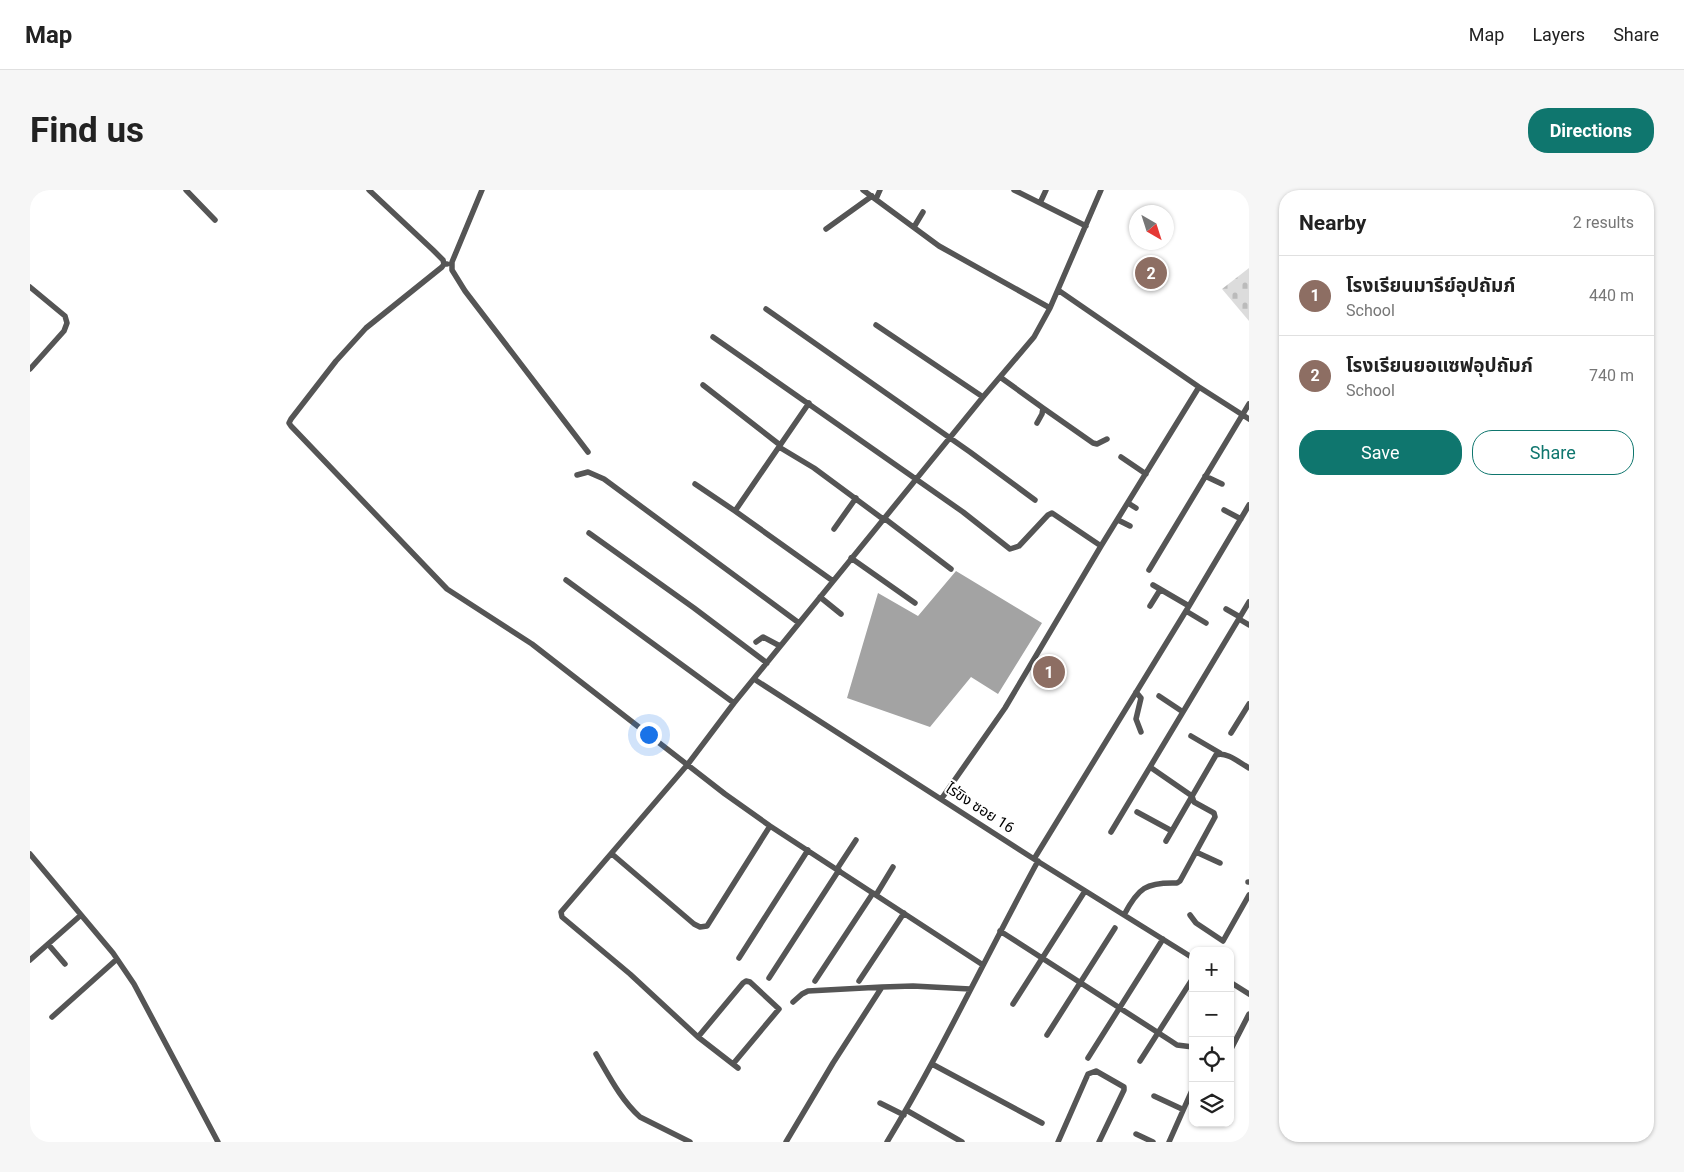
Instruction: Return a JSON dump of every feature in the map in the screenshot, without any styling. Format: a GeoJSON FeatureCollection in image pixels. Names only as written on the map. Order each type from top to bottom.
{"type":"FeatureCollection","features":[{"type":"Feature","properties":{"kind":"street"},"geometry":{"type":"LineString","coordinates":[[186,190],[215,220]]}},
{"type":"Feature","properties":{"kind":"street"},"geometry":{"type":"LineString","coordinates":[[369,190],[434,250],[443,260],[444,264]]}},
{"type":"Feature","properties":{"kind":"street"},"geometry":{"type":"LineString","coordinates":[[482,190],[452,266],[456,277],[588,452]]}},
{"type":"Feature","properties":{"kind":"street"},"geometry":{"type":"LineString","coordinates":[[863,190],[939,246],[1050,308]]}},
{"type":"Feature","properties":{"kind":"street"},"geometry":{"type":"LineString","coordinates":[[826,229],[874,197],[880,190]]}},
{"type":"Feature","properties":{"kind":"street"},"geometry":{"type":"LineString","coordinates":[[1014,190],[1086,226]]}},
{"type":"Feature","properties":{"kind":"street"},"geometry":{"type":"LineString","coordinates":[[1040,203],[1046,190]]}},
{"type":"Feature","properties":{"kind":"street"},"geometry":{"type":"LineString","coordinates":[[698,1037],[746,981],[750,982],[779,1009],[736,1066],[698,1037],[561,912],[688,764],[734,703],[883,518],[1034,337],[1050,308],[1101,190]]}},
{"type":"Feature","properties":{"kind":"street"},"geometry":{"type":"LineString","coordinates":[[914,227],[923,212]]}},
{"type":"Feature","properties":{"kind":"street"},"geometry":{"type":"LineString","coordinates":[[444,264],[452,266]]}},
{"type":"Feature","properties":{"kind":"street"},"geometry":{"type":"LineString","coordinates":[[444,264],[366,328],[336,361],[291,419],[289,423],[291,426],[447,589],[532,644],[725,794],[770,826],[983,965]]}},
{"type":"Feature","properties":{"kind":"street"},"geometry":{"type":"LineString","coordinates":[[30,287],[65,316],[67,323],[64,331],[30,369]]}},
{"type":"Feature","properties":{"kind":"street"},"geometry":{"type":"LineString","coordinates":[[1058,290],[1199,388],[1249,419]]}},
{"type":"Feature","properties":{"kind":"street"},"geometry":{"type":"LineString","coordinates":[[766,309],[1035,500]]}},
{"type":"Feature","properties":{"kind":"street"},"geometry":{"type":"LineString","coordinates":[[876,325],[983,397]]}},
{"type":"Feature","properties":{"kind":"street"},"geometry":{"type":"LineString","coordinates":[[713,337],[963,512],[1010,549],[1016,549],[1052,513],[1101,546]]}},
{"type":"Feature","properties":{"kind":"street"},"geometry":{"type":"LineString","coordinates":[[1000,377],[1093,443],[1097,444],[1107,439]]}},
{"type":"Feature","properties":{"kind":"street"},"geometry":{"type":"LineString","coordinates":[[703,385],[779,446],[856,498],[951,569]]}},
{"type":"Feature","properties":{"kind":"street"},"geometry":{"type":"LineString","coordinates":[[942,798],[1005,708],[1101,546],[1199,388]]}},
{"type":"Feature","properties":{"kind":"street"},"geometry":{"type":"LineString","coordinates":[[735,511],[809,403]]}},
{"type":"Feature","properties":{"kind":"street"},"geometry":{"type":"LineString","coordinates":[[1149,570],[1249,404]]}},
{"type":"Feature","properties":{"kind":"street"},"geometry":{"type":"LineString","coordinates":[[1037,423],[1043,408]]}},
{"type":"Feature","properties":{"kind":"street"},"geometry":{"type":"LineString","coordinates":[[1121,457],[1146,474]]}},
{"type":"Feature","properties":{"kind":"street"},"geometry":{"type":"LineString","coordinates":[[577,475],[588,472],[604,479],[799,623]]}},
{"type":"Feature","properties":{"kind":"street"},"geometry":{"type":"LineString","coordinates":[[1205,476],[1222,484]]}},
{"type":"Feature","properties":{"kind":"street"},"geometry":{"type":"LineString","coordinates":[[695,484],[833,581]]}},
{"type":"Feature","properties":{"kind":"street"},"geometry":{"type":"LineString","coordinates":[[834,529],[856,498]]}},
{"type":"Feature","properties":{"kind":"street"},"geometry":{"type":"LineString","coordinates":[[1128,503],[1136,508]]}},
{"type":"Feature","properties":{"kind":"street"},"geometry":{"type":"LineString","coordinates":[[887,1142],[932,1064],[1036,860],[1249,505]]}},
{"type":"Feature","properties":{"kind":"street"},"geometry":{"type":"LineString","coordinates":[[1224,510],[1241,519]]}},
{"type":"Feature","properties":{"kind":"street"},"geometry":{"type":"LineString","coordinates":[[1118,520],[1130,526]]}},
{"type":"Feature","properties":{"kind":"street"},"geometry":{"type":"LineString","coordinates":[[590,534],[767,662]]}},
{"type":"Feature","properties":{"kind":"street"},"geometry":{"type":"LineString","coordinates":[[851,558],[916,603]]}},
{"type":"Feature","properties":{"kind":"street"},"geometry":{"type":"LineString","coordinates":[[566,580],[734,703]]}},
{"type":"Feature","properties":{"kind":"street"},"geometry":{"type":"LineString","coordinates":[[1153,585],[1188,608],[1206,624]]}},
{"type":"Feature","properties":{"kind":"street"},"geometry":{"type":"LineString","coordinates":[[1150,606],[1160,590]]}},
{"type":"Feature","properties":{"kind":"street"},"geometry":{"type":"LineString","coordinates":[[820,597],[842,614]]}},
{"type":"Feature","properties":{"kind":"street"},"geometry":{"type":"LineString","coordinates":[[1111,832],[1249,602]]}},
{"type":"Feature","properties":{"kind":"street"},"geometry":{"type":"LineString","coordinates":[[1226,608],[1249,625]]}},
{"type":"Feature","properties":{"kind":"street"},"geometry":{"type":"LineString","coordinates":[[756,642],[763,637],[780,646]]}},
{"type":"Feature","properties":{"kind":"street","name":"ไร่ขิง ซอย 16"},"geometry":{"type":"LineString","coordinates":[[754,679],[1084,891],[1189,955]]}},
{"type":"Feature","properties":{"kind":"street"},"geometry":{"type":"LineString","coordinates":[[1136,692],[1141,698],[1136,720],[1141,732]]}},
{"type":"Feature","properties":{"kind":"street"},"geometry":{"type":"LineString","coordinates":[[1159,696],[1183,712]]}},
{"type":"Feature","properties":{"kind":"street"},"geometry":{"type":"LineString","coordinates":[[1231,733],[1249,704]]}},
{"type":"Feature","properties":{"kind":"street"},"geometry":{"type":"LineString","coordinates":[[1190,736],[1249,768]]}},
{"type":"Feature","properties":{"kind":"street"},"geometry":{"type":"LineString","coordinates":[[1166,841],[1216,755],[1220,753]]}},
{"type":"Feature","properties":{"kind":"street"},"geometry":{"type":"LineString","coordinates":[[1124,915],[1131,901],[1145,887],[1155,884],[1179,883],[1216,815],[1194,802],[1192,796],[1150,767]]}},
{"type":"Feature","properties":{"kind":"street"},"geometry":{"type":"LineString","coordinates":[[1137,812],[1172,831]]}},
{"type":"Feature","properties":{"kind":"street"},"geometry":{"type":"LineString","coordinates":[[612,854],[694,924],[703,927],[707,926],[770,826]]}},
{"type":"Feature","properties":{"kind":"street"},"geometry":{"type":"LineString","coordinates":[[769,978],[856,840]]}},
{"type":"Feature","properties":{"kind":"street"},"geometry":{"type":"LineString","coordinates":[[738,958],[808,850]]}},
{"type":"Feature","properties":{"kind":"street"},"geometry":{"type":"LineString","coordinates":[[1196,852],[1220,863]]}},
{"type":"Feature","properties":{"kind":"street"},"geometry":{"type":"LineString","coordinates":[[30,854],[117,959],[141,996],[218,1142]]}},
{"type":"Feature","properties":{"kind":"street"},"geometry":{"type":"LineString","coordinates":[[815,981],[893,866]]}},
{"type":"Feature","properties":{"kind":"street"},"geometry":{"type":"LineString","coordinates":[[1013,1004],[1084,891]]}},
{"type":"Feature","properties":{"kind":"street"},"geometry":{"type":"LineString","coordinates":[[1190,915],[1196,923],[1223,941],[1249,894]]}},
{"type":"Feature","properties":{"kind":"street"},"geometry":{"type":"LineString","coordinates":[[859,980],[904,913]]}},
{"type":"Feature","properties":{"kind":"street"},"geometry":{"type":"LineString","coordinates":[[30,960],[81,915]]}},
{"type":"Feature","properties":{"kind":"street"},"geometry":{"type":"LineString","coordinates":[[1047,1035],[1116,928]]}},
{"type":"Feature","properties":{"kind":"street"},"geometry":{"type":"LineString","coordinates":[[1000,931],[1177,1045],[1189,1046]]}},
{"type":"Feature","properties":{"kind":"street"},"geometry":{"type":"LineString","coordinates":[[1088,1058],[1163,939]]}},
{"type":"Feature","properties":{"kind":"street"},"geometry":{"type":"LineString","coordinates":[[48,944],[65,964]]}},
{"type":"Feature","properties":{"kind":"street"},"geometry":{"type":"LineString","coordinates":[[52,1016],[117,959]]}},
{"type":"Feature","properties":{"kind":"street"},"geometry":{"type":"LineString","coordinates":[[1140,1062],[1189,984]]}},
{"type":"Feature","properties":{"kind":"street"},"geometry":{"type":"LineString","coordinates":[[1234,985],[1249,994]]}},
{"type":"Feature","properties":{"kind":"street"},"geometry":{"type":"LineString","coordinates":[[793,1002],[808,991],[913,986],[970,989]]}},
{"type":"Feature","properties":{"kind":"street"},"geometry":{"type":"LineString","coordinates":[[786,1142],[832,1063],[882,987]]}},
{"type":"Feature","properties":{"kind":"street"},"geometry":{"type":"LineString","coordinates":[[1234,1043],[1249,1014]]}},
{"type":"Feature","properties":{"kind":"street"},"geometry":{"type":"LineString","coordinates":[[596,1054],[618,1091],[633,1111],[640,1117],[690,1142]]}},
{"type":"Feature","properties":{"kind":"street"},"geometry":{"type":"LineString","coordinates":[[932,1064],[1042,1122]]}},
{"type":"Feature","properties":{"kind":"street"},"geometry":{"type":"LineString","coordinates":[[1058,1142],[1088,1074],[1096,1071],[1124,1087],[1099,1142]]}},
{"type":"Feature","properties":{"kind":"street"},"geometry":{"type":"LineString","coordinates":[[1154,1096],[1182,1109]]}},
{"type":"Feature","properties":{"kind":"street"},"geometry":{"type":"LineString","coordinates":[[1169,1142],[1189,1096]]}},
{"type":"Feature","properties":{"kind":"street"},"geometry":{"type":"LineString","coordinates":[[880,1103],[905,1112],[962,1142]]}},
{"type":"Feature","properties":{"kind":"street"},"geometry":{"type":"LineString","coordinates":[[1136,1134],[1153,1142]]}},
{"type":"Feature","properties":{"kind":"green space"},"geometry":{"type":"Polygon","coordinates":[[[1249,268],[1249,321],[1222,289],[1249,268]]]}},
{"type":"Feature","properties":{"kind":"shaded area"},"geometry":{"type":"Polygon","coordinates":[[[956,571],[1042,623],[998,694],[971,677],[930,727],[847,698],[878,593],[918,616],[956,571]]]}},
{"type":"Feature","properties":{"kind":"place","name":"โรงเรียนยอแซฟอุปถัมภ์"},"geometry":{"type":"Point","coordinates":[1151,273]}},
{"type":"Feature","properties":{"kind":"place","name":"โรงเรียนมารีย์อุปถัมภ์"},"geometry":{"type":"Point","coordinates":[1049,672]}}]}
